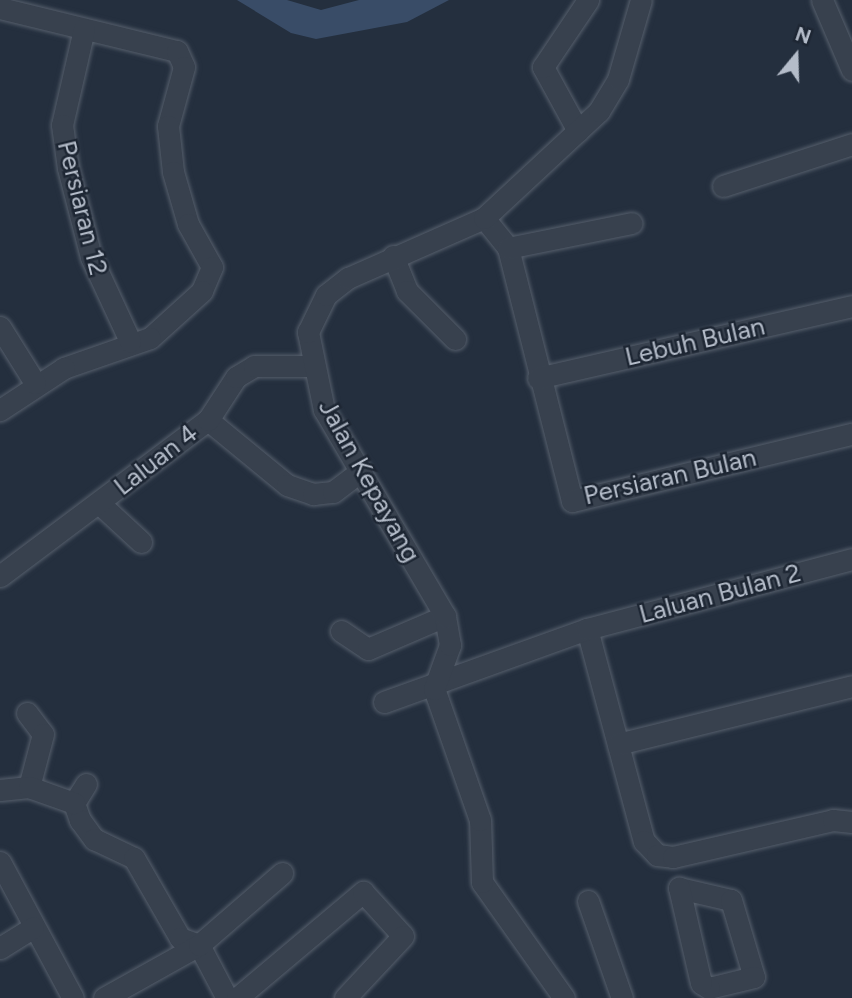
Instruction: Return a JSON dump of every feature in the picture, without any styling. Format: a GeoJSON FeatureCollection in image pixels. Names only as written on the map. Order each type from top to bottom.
{"type":"FeatureCollection","features":[{"type":"Feature","properties":{"kind":"street"},"geometry":{"type":"LineString","coordinates":[[578,131],[543,67],[588,0]]}},
{"type":"Feature","properties":{"kind":"street","name":"Jalan Kepayang"},"geometry":{"type":"LineString","coordinates":[[434,689],[450,645],[445,616],[324,410],[311,366],[308,332],[326,295],[393,256],[484,218],[578,131],[618,79],[641,0]]}},
{"type":"Feature","properties":{"kind":"street"},"geometry":{"type":"LineString","coordinates":[[822,0],[844,19],[852,70]]}},
{"type":"Feature","properties":{"kind":"street"},"geometry":{"type":"LineString","coordinates":[[0,8],[182,58],[168,126],[173,172],[188,224],[212,267],[211,278],[150,338],[130,341],[35,383],[0,410]]}},
{"type":"Feature","properties":{"kind":"street","name":"Persiaran 12"},"geometry":{"type":"LineString","coordinates":[[84,29],[62,125],[65,146],[90,257],[130,341]]}},
{"type":"Feature","properties":{"kind":"street"},"geometry":{"type":"LineString","coordinates":[[723,186],[852,144]]}},
{"type":"Feature","properties":{"kind":"street","name":"Persiaran Bulan"},"geometry":{"type":"LineString","coordinates":[[484,218],[508,248],[538,378],[572,501],[852,434]]}},
{"type":"Feature","properties":{"kind":"street"},"geometry":{"type":"LineString","coordinates":[[508,248],[632,223]]}},
{"type":"Feature","properties":{"kind":"street"},"geometry":{"type":"LineString","coordinates":[[393,256],[407,291],[455,339]]}},
{"type":"Feature","properties":{"kind":"street","name":"Lebuh Bulan"},"geometry":{"type":"LineString","coordinates":[[538,378],[852,306]]}},
{"type":"Feature","properties":{"kind":"street"},"geometry":{"type":"LineString","coordinates":[[0,327],[35,383]]}},
{"type":"Feature","properties":{"kind":"street","name":"Laluan 4"},"geometry":{"type":"LineString","coordinates":[[0,576],[100,504],[208,420],[236,377],[254,366],[311,366]]}},
{"type":"Feature","properties":{"kind":"street"},"geometry":{"type":"LineString","coordinates":[[208,420],[287,485],[313,494],[333,492],[361,471]]}},
{"type":"Feature","properties":{"kind":"street"},"geometry":{"type":"LineString","coordinates":[[100,504],[141,542]]}},
{"type":"Feature","properties":{"kind":"street","name":"Laluan Bulan 2"},"geometry":{"type":"LineString","coordinates":[[384,702],[434,689],[587,629],[852,559]]}},
{"type":"Feature","properties":{"kind":"street"},"geometry":{"type":"LineString","coordinates":[[341,631],[368,649],[445,616]]}},
{"type":"Feature","properties":{"kind":"street"},"geometry":{"type":"LineString","coordinates":[[587,629],[644,841],[657,855],[673,857],[833,820],[852,822]]}},
{"type":"Feature","properties":{"kind":"street"},"geometry":{"type":"LineString","coordinates":[[618,744],[852,686]]}},
{"type":"Feature","properties":{"kind":"street"},"geometry":{"type":"LineString","coordinates":[[434,689],[480,820],[482,882],[564,998]]}},
{"type":"Feature","properties":{"kind":"street"},"geometry":{"type":"LineString","coordinates":[[27,713],[43,734],[29,787]]}},
{"type":"Feature","properties":{"kind":"street"},"geometry":{"type":"LineString","coordinates":[[74,803],[86,785]]}},
{"type":"Feature","properties":{"kind":"street"},"geometry":{"type":"LineString","coordinates":[[0,790],[29,787],[74,803],[94,839],[134,858],[180,938],[198,945],[227,998]]}},
{"type":"Feature","properties":{"kind":"street"},"geometry":{"type":"LineString","coordinates":[[0,862],[73,998]]}},
{"type":"Feature","properties":{"kind":"street"},"geometry":{"type":"LineString","coordinates":[[104,998],[198,945],[282,873]]}},
{"type":"Feature","properties":{"kind":"street"},"geometry":{"type":"LineString","coordinates":[[679,887],[731,900],[754,977],[751,988],[709,988],[701,982],[679,887]]}},
{"type":"Feature","properties":{"kind":"street"},"geometry":{"type":"LineString","coordinates":[[237,998],[363,892],[403,936],[345,998]]}},
{"type":"Feature","properties":{"kind":"street"},"geometry":{"type":"LineString","coordinates":[[588,901],[622,998]]}},
{"type":"Feature","properties":{"kind":"street"},"geometry":{"type":"LineString","coordinates":[[0,948],[33,927]]}},
{"type":"Feature","properties":{"kind":"water"},"geometry":{"type":"Polygon","coordinates":[[[237,0],[287,0],[321,10],[359,0],[449,0],[407,22],[316,39],[291,33],[237,0]]]}}]}
